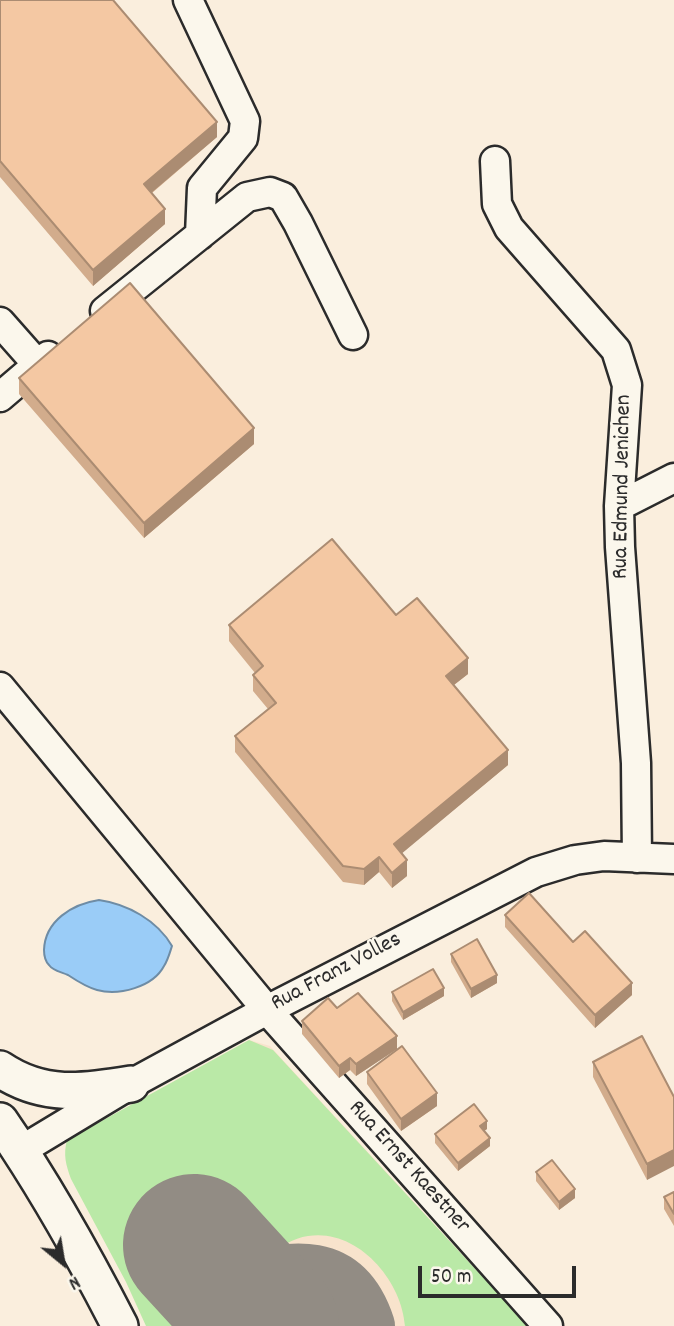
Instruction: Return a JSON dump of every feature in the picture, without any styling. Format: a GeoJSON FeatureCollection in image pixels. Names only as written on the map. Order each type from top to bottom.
{"type":"FeatureCollection","features":[{"type":"Feature","properties":{"kind":"main road"},"geometry":{"type":"LineString","coordinates":[[0,1069],[29,1084],[53,1091],[86,1091],[131,1084]]}},
{"type":"Feature","properties":{"kind":"main road"},"geometry":{"type":"LineString","coordinates":[[0,1121],[95,1278],[120,1326]]}},
{"type":"Feature","properties":{"kind":"street"},"geometry":{"type":"LineString","coordinates":[[188,0],[245,121],[243,138],[202,188],[200,235]]}},
{"type":"Feature","properties":{"kind":"street","name":"Rua Edmund Jenichen"},"geometry":{"type":"LineString","coordinates":[[495,160],[497,204],[509,228],[616,350],[627,385],[619,506],[621,582],[636,763],[637,858]]}},
{"type":"Feature","properties":{"kind":"street"},"geometry":{"type":"LineString","coordinates":[[0,397],[247,197],[270,192],[283,197],[353,335]]}},
{"type":"Feature","properties":{"kind":"street"},"geometry":{"type":"LineString","coordinates":[[0,322],[38,365]]}},
{"type":"Feature","properties":{"kind":"street"},"geometry":{"type":"LineString","coordinates":[[619,506],[674,478]]}},
{"type":"Feature","properties":{"kind":"street","name":"Rua Ernst Kaestner"},"geometry":{"type":"LineString","coordinates":[[0,687],[267,1010],[548,1326]]}},
{"type":"Feature","properties":{"kind":"street","name":"Rua Franz Volles"},"geometry":{"type":"LineString","coordinates":[[20,1151],[131,1084],[267,1010],[536,872],[575,860],[604,856],[674,859]]}},
{"type":"Feature","properties":{"kind":"shaded area"},"geometry":{"type":"Polygon","coordinates":[[[249,1040],[270,1046],[528,1326],[172,1326],[84,1132],[249,1040]]]}},
{"type":"Feature","properties":{"kind":"green space"},"geometry":{"type":"Polygon","coordinates":[[[249,1040],[273,1050],[528,1326],[405,1326],[402,1309],[386,1275],[359,1249],[343,1240],[308,1236],[267,1251],[260,1247],[222,1205],[154,1268],[207,1326],[146,1326],[126,1282],[71,1179],[66,1160],[67,1140],[249,1040]]]}},
{"type":"Feature","properties":{"kind":"water"},"geometry":{"type":"Polygon","coordinates":[[[99,900],[130,909],[150,921],[172,946],[159,973],[144,984],[125,991],[97,990],[55,970],[47,962],[44,952],[46,940],[55,922],[79,905],[99,900]]]}},
{"type":"Feature","properties":{"kind":"building"},"geometry":{"type":"Polygon","coordinates":[[[0,0],[113,0],[217,122],[144,184],[165,209],[93,270],[0,161],[0,0]]]}},
{"type":"Feature","properties":{"kind":"building"},"geometry":{"type":"Polygon","coordinates":[[[130,283],[254,428],[144,523],[19,378],[130,283]]]}},
{"type":"Feature","properties":{"kind":"building"},"geometry":{"type":"Polygon","coordinates":[[[332,539],[396,615],[417,598],[468,658],[446,676],[508,750],[394,844],[407,860],[392,873],[379,857],[364,869],[343,866],[235,736],[276,703],[253,675],[263,666],[229,625],[332,539]]]}},
{"type":"Feature","properties":{"kind":"building"},"geometry":{"type":"Polygon","coordinates":[[[529,893],[573,942],[585,931],[632,983],[595,1015],[505,915],[529,893]]]}},
{"type":"Feature","properties":{"kind":"building"},"geometry":{"type":"Polygon","coordinates":[[[477,939],[497,975],[471,989],[451,954],[477,939]]]}},
{"type":"Feature","properties":{"kind":"building"},"geometry":{"type":"Polygon","coordinates":[[[433,969],[444,988],[403,1012],[392,992],[433,969]]]}},
{"type":"Feature","properties":{"kind":"building"},"geometry":{"type":"Polygon","coordinates":[[[358,993],[397,1036],[356,1064],[350,1058],[339,1066],[302,1021],[328,998],[337,1008],[358,993]]]}},
{"type":"Feature","properties":{"kind":"building"},"geometry":{"type":"Polygon","coordinates":[[[642,1036],[674,1097],[674,1150],[647,1164],[593,1062],[642,1036]]]}},
{"type":"Feature","properties":{"kind":"building"},"geometry":{"type":"Polygon","coordinates":[[[402,1046],[437,1093],[401,1119],[367,1072],[402,1046]]]}},
{"type":"Feature","properties":{"kind":"building"},"geometry":{"type":"Polygon","coordinates":[[[474,1104],[487,1121],[480,1126],[490,1138],[458,1163],[435,1134],[474,1104]]]}},
{"type":"Feature","properties":{"kind":"building"},"geometry":{"type":"Polygon","coordinates":[[[552,1160],[575,1189],[559,1202],[536,1172],[552,1160]]]}},
{"type":"Feature","properties":{"kind":"building"},"geometry":{"type":"Polygon","coordinates":[[[674,1192],[674,1214],[664,1197],[674,1192]]]}},
{"type":"Feature","properties":{"kind":"taxiway"},"geometry":{"type":"LineString","coordinates":[[229,1283],[292,1272],[311,1272],[328,1277],[343,1287],[357,1303],[367,1326]]}},
{"type":"Feature","properties":{"kind":"runway"},"geometry":{"type":"LineString","coordinates":[[194,1245],[268,1326]]}}]}
